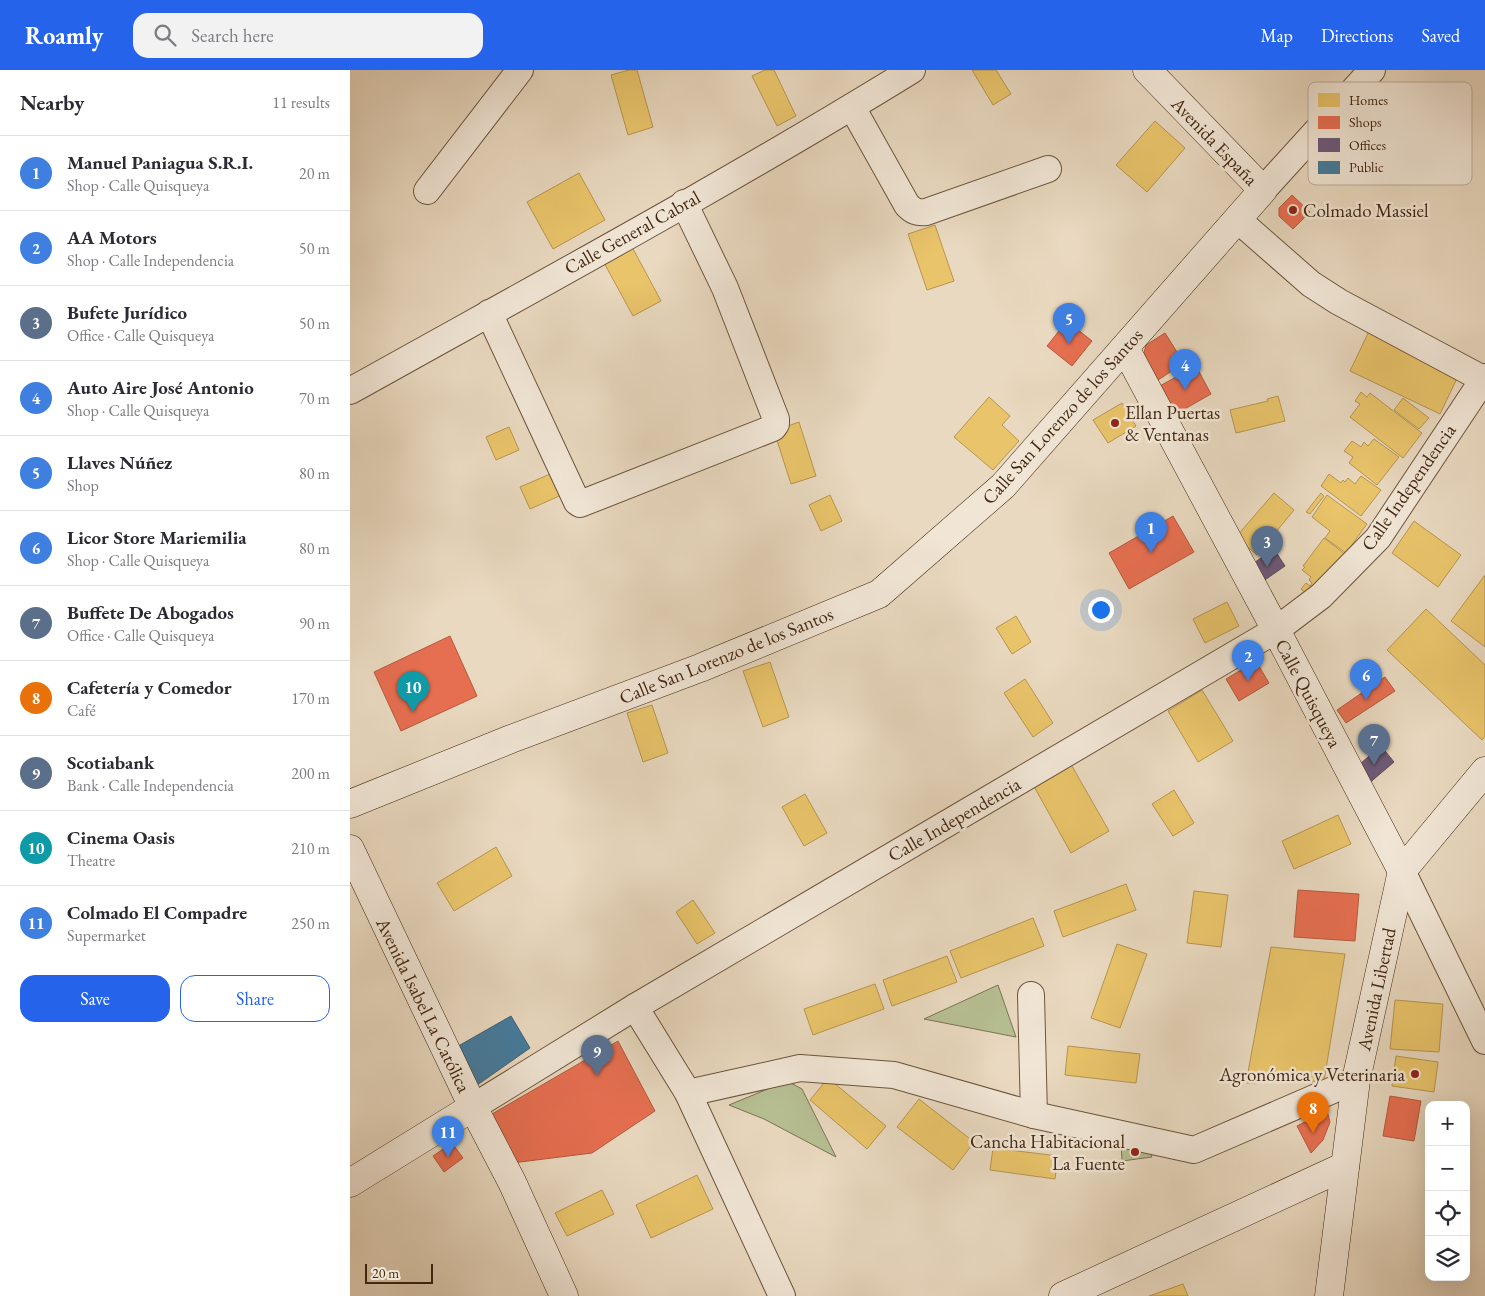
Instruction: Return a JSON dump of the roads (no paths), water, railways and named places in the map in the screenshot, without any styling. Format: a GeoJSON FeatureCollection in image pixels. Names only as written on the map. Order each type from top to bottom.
{"type":"FeatureCollection","features":[{"type":"Feature","properties":{"kind":"street"},"geometry":{"type":"LineString","coordinates":[[427,191],[520,70]]}},
{"type":"Feature","properties":{"kind":"street","name":"Calle General Cabral"},"geometry":{"type":"LineString","coordinates":[[350,390],[684,203],[852,107],[912,70]]}},
{"type":"Feature","properties":{"kind":"street","name":"Avenida España"},"geometry":{"type":"LineString","coordinates":[[1147,70],[1263,190]]}},
{"type":"Feature","properties":{"kind":"street","name":"Calle San Lorenzo de los Santos"},"geometry":{"type":"LineString","coordinates":[[1361,82],[1372,70]]}},
{"type":"Feature","properties":{"kind":"street"},"geometry":{"type":"LineString","coordinates":[[852,107],[908,205],[912,210],[919,213],[1048,169]]}},
{"type":"Feature","properties":{"kind":"street","name":"Calle San Lorenzo de los Santos"},"geometry":{"type":"LineString","coordinates":[[350,804],[512,739],[700,668],[879,594],[1004,486],[1308,140]]}},
{"type":"Feature","properties":{"kind":"street"},"geometry":{"type":"LineString","coordinates":[[489,313],[577,502],[580,504],[773,428],[776,424],[776,419],[736,315],[722,280],[684,203]]}},
{"type":"Feature","properties":{"kind":"street"},"geometry":{"type":"LineString","coordinates":[[1238,220],[1311,284],[1339,302],[1484,378]]}},
{"type":"Feature","properties":{"kind":"street","name":"Calle Quisqueya"},"geometry":{"type":"LineString","coordinates":[[1125,348],[1402,871],[1485,1041]]}},
{"type":"Feature","properties":{"kind":"street","name":"Calle Independencia"},"geometry":{"type":"LineString","coordinates":[[350,1183],[635,1007],[1276,630],[1321,596],[1378,538],[1484,378]]}},
{"type":"Feature","properties":{"kind":"street"},"geometry":{"type":"LineString","coordinates":[[1402,871],[1485,771]]}},
{"type":"Feature","properties":{"kind":"street","name":"Avenida Isabel La Católica"},"geometry":{"type":"LineString","coordinates":[[350,850],[356,881],[512,1182],[564,1296]]}},
{"type":"Feature","properties":{"kind":"street","name":"Avenida Libertad"},"geometry":{"type":"LineString","coordinates":[[1329,1296],[1356,1080],[1402,871]]}},
{"type":"Feature","properties":{"kind":"street"},"geometry":{"type":"LineString","coordinates":[[1031,995],[1034,1115]]}},
{"type":"Feature","properties":{"kind":"street"},"geometry":{"type":"LineString","coordinates":[[635,1007],[688,1093],[782,1296]]}},
{"type":"Feature","properties":{"kind":"street"},"geometry":{"type":"LineString","coordinates":[[688,1093],[800,1068],[894,1075],[1034,1115],[1194,1150],[1356,1080]]}},
{"type":"Feature","properties":{"kind":"street"},"geometry":{"type":"LineString","coordinates":[[1063,1296],[1345,1166]]}},
{"type":"Feature","properties":{"kind":"place","name":"Colmado Massiel"},"geometry":{"type":"Point","coordinates":[1293,210]}},
{"type":"Feature","properties":{"kind":"place","name":"Llaves Núñez"},"geometry":{"type":"Point","coordinates":[1069,344]}},
{"type":"Feature","properties":{"kind":"place","name":"Auto Aire José Antonio"},"geometry":{"type":"Point","coordinates":[1185,390]}},
{"type":"Feature","properties":{"kind":"place","name":"Ellan Puertas & Ventanas"},"geometry":{"type":"Point","coordinates":[1115,423]}},
{"type":"Feature","properties":{"kind":"place","name":"Manuel Paniagua S.R.I."},"geometry":{"type":"Point","coordinates":[1151,553]}},
{"type":"Feature","properties":{"kind":"place","name":"Bufete Jurídico"},"geometry":{"type":"Point","coordinates":[1267,567]}},
{"type":"Feature","properties":{"kind":"place","name":"AA Motors"},"geometry":{"type":"Point","coordinates":[1248,681]}},
{"type":"Feature","properties":{"kind":"place","name":"Licor Store Mariemilia"},"geometry":{"type":"Point","coordinates":[1366,700]}},
{"type":"Feature","properties":{"kind":"place","name":"Cinema Oasis"},"geometry":{"type":"Point","coordinates":[413,712]}},
{"type":"Feature","properties":{"kind":"place","name":"Buffete De Abogados"},"geometry":{"type":"Point","coordinates":[1374,765]}},
{"type":"Feature","properties":{"kind":"place","name":"Agronómica y Veterinaria"},"geometry":{"type":"Point","coordinates":[1415,1074]}},
{"type":"Feature","properties":{"kind":"place","name":"Scotiabank"},"geometry":{"type":"Point","coordinates":[597,1076]}},
{"type":"Feature","properties":{"kind":"place","name":"Cafetería y Comedor"},"geometry":{"type":"Point","coordinates":[1313,1133]}},
{"type":"Feature","properties":{"kind":"place","name":"Cancha Habitacional La Fuente"},"geometry":{"type":"Point","coordinates":[1135,1152]}},
{"type":"Feature","properties":{"kind":"place","name":"Colmado El Compadre"},"geometry":{"type":"Point","coordinates":[448,1157]}}]}
